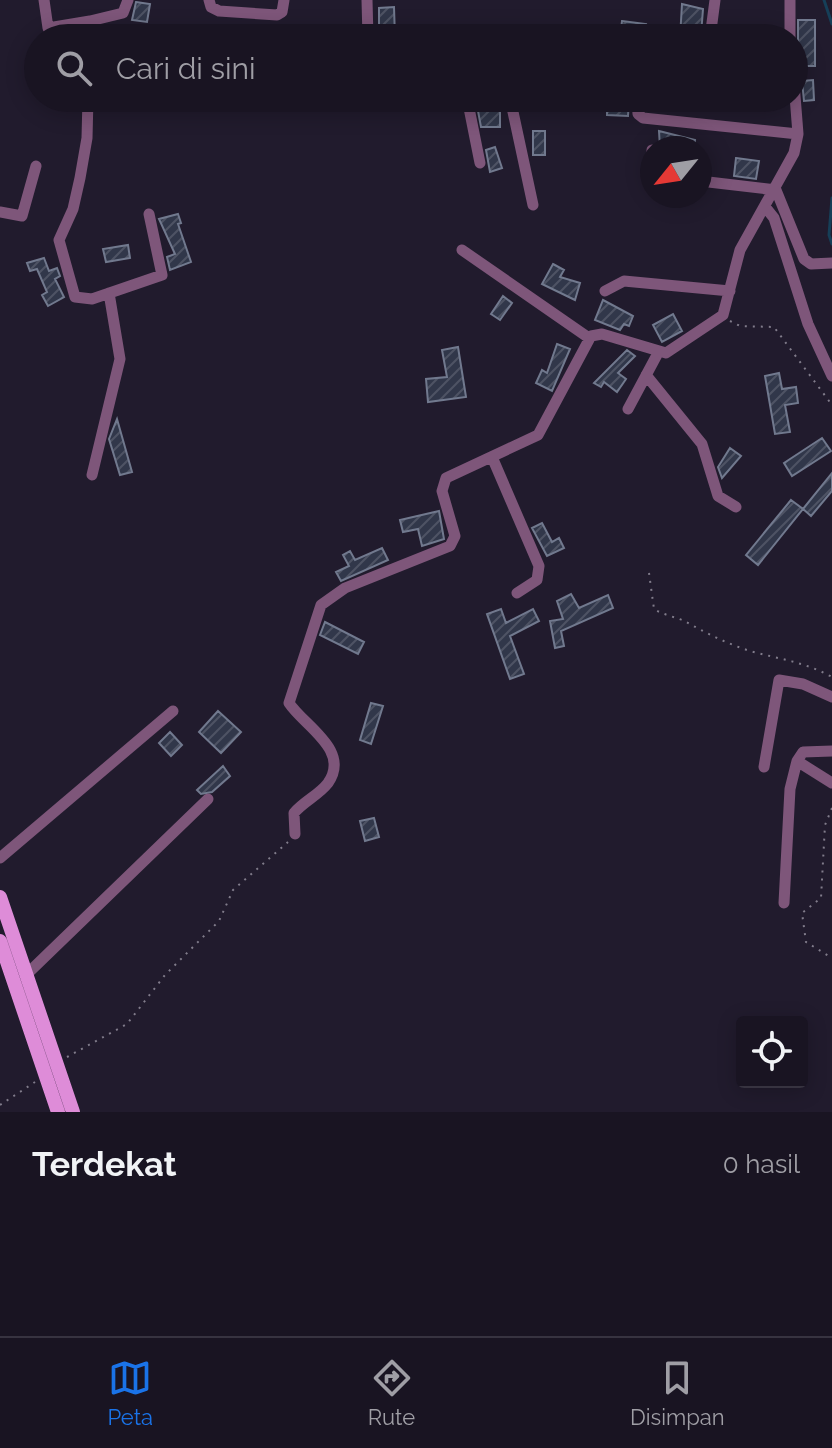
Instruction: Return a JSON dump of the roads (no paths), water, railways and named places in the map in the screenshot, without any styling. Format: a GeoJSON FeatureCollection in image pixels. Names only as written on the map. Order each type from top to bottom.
{"type":"FeatureCollection","features":[{"type":"Feature","properties":{"kind":"main road"},"geometry":{"type":"LineString","coordinates":[[0,897],[26,975],[52,1074],[58,1112]]}},
{"type":"Feature","properties":{"kind":"main road"},"geometry":{"type":"LineString","coordinates":[[0,941],[52,1074],[73,1112]]}},
{"type":"Feature","properties":{"kind":"street"},"geometry":{"type":"LineString","coordinates":[[44,0],[47,24]]}},
{"type":"Feature","properties":{"kind":"street"},"geometry":{"type":"LineString","coordinates":[[72,24],[123,13],[128,0]]}},
{"type":"Feature","properties":{"kind":"street"},"geometry":{"type":"LineString","coordinates":[[209,0],[211,7],[219,11],[277,15],[282,12],[284,0]]}},
{"type":"Feature","properties":{"kind":"street"},"geometry":{"type":"LineString","coordinates":[[367,0],[368,24]]}},
{"type":"Feature","properties":{"kind":"street"},"geometry":{"type":"LineString","coordinates":[[712,24],[715,0]]}},
{"type":"Feature","properties":{"kind":"street"},"geometry":{"type":"LineString","coordinates":[[790,0],[790,24]]}},
{"type":"Feature","properties":{"kind":"street"},"geometry":{"type":"LineString","coordinates":[[88,112],[80,178],[73,209],[59,240],[75,297],[84,301],[162,275],[149,214]]}},
{"type":"Feature","properties":{"kind":"street"},"geometry":{"type":"LineString","coordinates":[[470,112],[480,163]]}},
{"type":"Feature","properties":{"kind":"street"},"geometry":{"type":"LineString","coordinates":[[513,112],[533,205]]}},
{"type":"Feature","properties":{"kind":"street"},"geometry":{"type":"LineString","coordinates":[[638,112],[651,120],[798,134]]}},
{"type":"Feature","properties":{"kind":"street"},"geometry":{"type":"LineString","coordinates":[[295,834],[294,813],[326,786],[334,769],[329,747],[289,703],[318,610],[345,588],[448,548],[455,536],[442,491],[443,482],[450,475],[538,435],[589,338],[602,334],[658,353],[671,351],[723,315],[734,264],[794,153],[798,134],[796,112]]}},
{"type":"Feature","properties":{"kind":"street"},"geometry":{"type":"LineString","coordinates":[[0,212],[22,216],[36,166]]}},
{"type":"Feature","properties":{"kind":"street"},"geometry":{"type":"LineString","coordinates":[[712,182],[776,190]]}},
{"type":"Feature","properties":{"kind":"street"},"geometry":{"type":"LineString","coordinates":[[776,190],[804,259],[811,264],[832,263]]}},
{"type":"Feature","properties":{"kind":"street"},"geometry":{"type":"LineString","coordinates":[[766,208],[774,218],[808,324],[832,376]]}},
{"type":"Feature","properties":{"kind":"street"},"geometry":{"type":"LineString","coordinates":[[462,250],[589,338]]}},
{"type":"Feature","properties":{"kind":"street"},"geometry":{"type":"LineString","coordinates":[[605,291],[624,281],[730,291]]}},
{"type":"Feature","properties":{"kind":"street"},"geometry":{"type":"LineString","coordinates":[[92,475],[120,359],[109,293]]}},
{"type":"Feature","properties":{"kind":"street"},"geometry":{"type":"LineString","coordinates":[[628,409],[658,353]]}},
{"type":"Feature","properties":{"kind":"street"},"geometry":{"type":"LineString","coordinates":[[646,375],[702,444],[718,496],[736,507]]}},
{"type":"Feature","properties":{"kind":"street"},"geometry":{"type":"LineString","coordinates":[[492,457],[539,566],[537,580],[517,593]]}},
{"type":"Feature","properties":{"kind":"street"},"geometry":{"type":"LineString","coordinates":[[764,767],[779,680],[803,684],[832,697]]}},
{"type":"Feature","properties":{"kind":"street"},"geometry":{"type":"LineString","coordinates":[[0,858],[173,711]]}},
{"type":"Feature","properties":{"kind":"street"},"geometry":{"type":"LineString","coordinates":[[784,903],[790,789],[797,761],[803,752],[832,751]]}},
{"type":"Feature","properties":{"kind":"street"},"geometry":{"type":"LineString","coordinates":[[797,761],[832,783]]}},
{"type":"Feature","properties":{"kind":"street"},"geometry":{"type":"LineString","coordinates":[[26,975],[208,799]]}},
{"type":"Feature","properties":{"kind":"waterway"},"geometry":{"type":"LineString","coordinates":[[824,0],[832,24]]}},
{"type":"Feature","properties":{"kind":"waterway"},"geometry":{"type":"LineString","coordinates":[[832,198],[829,235],[832,244]]}}]}
